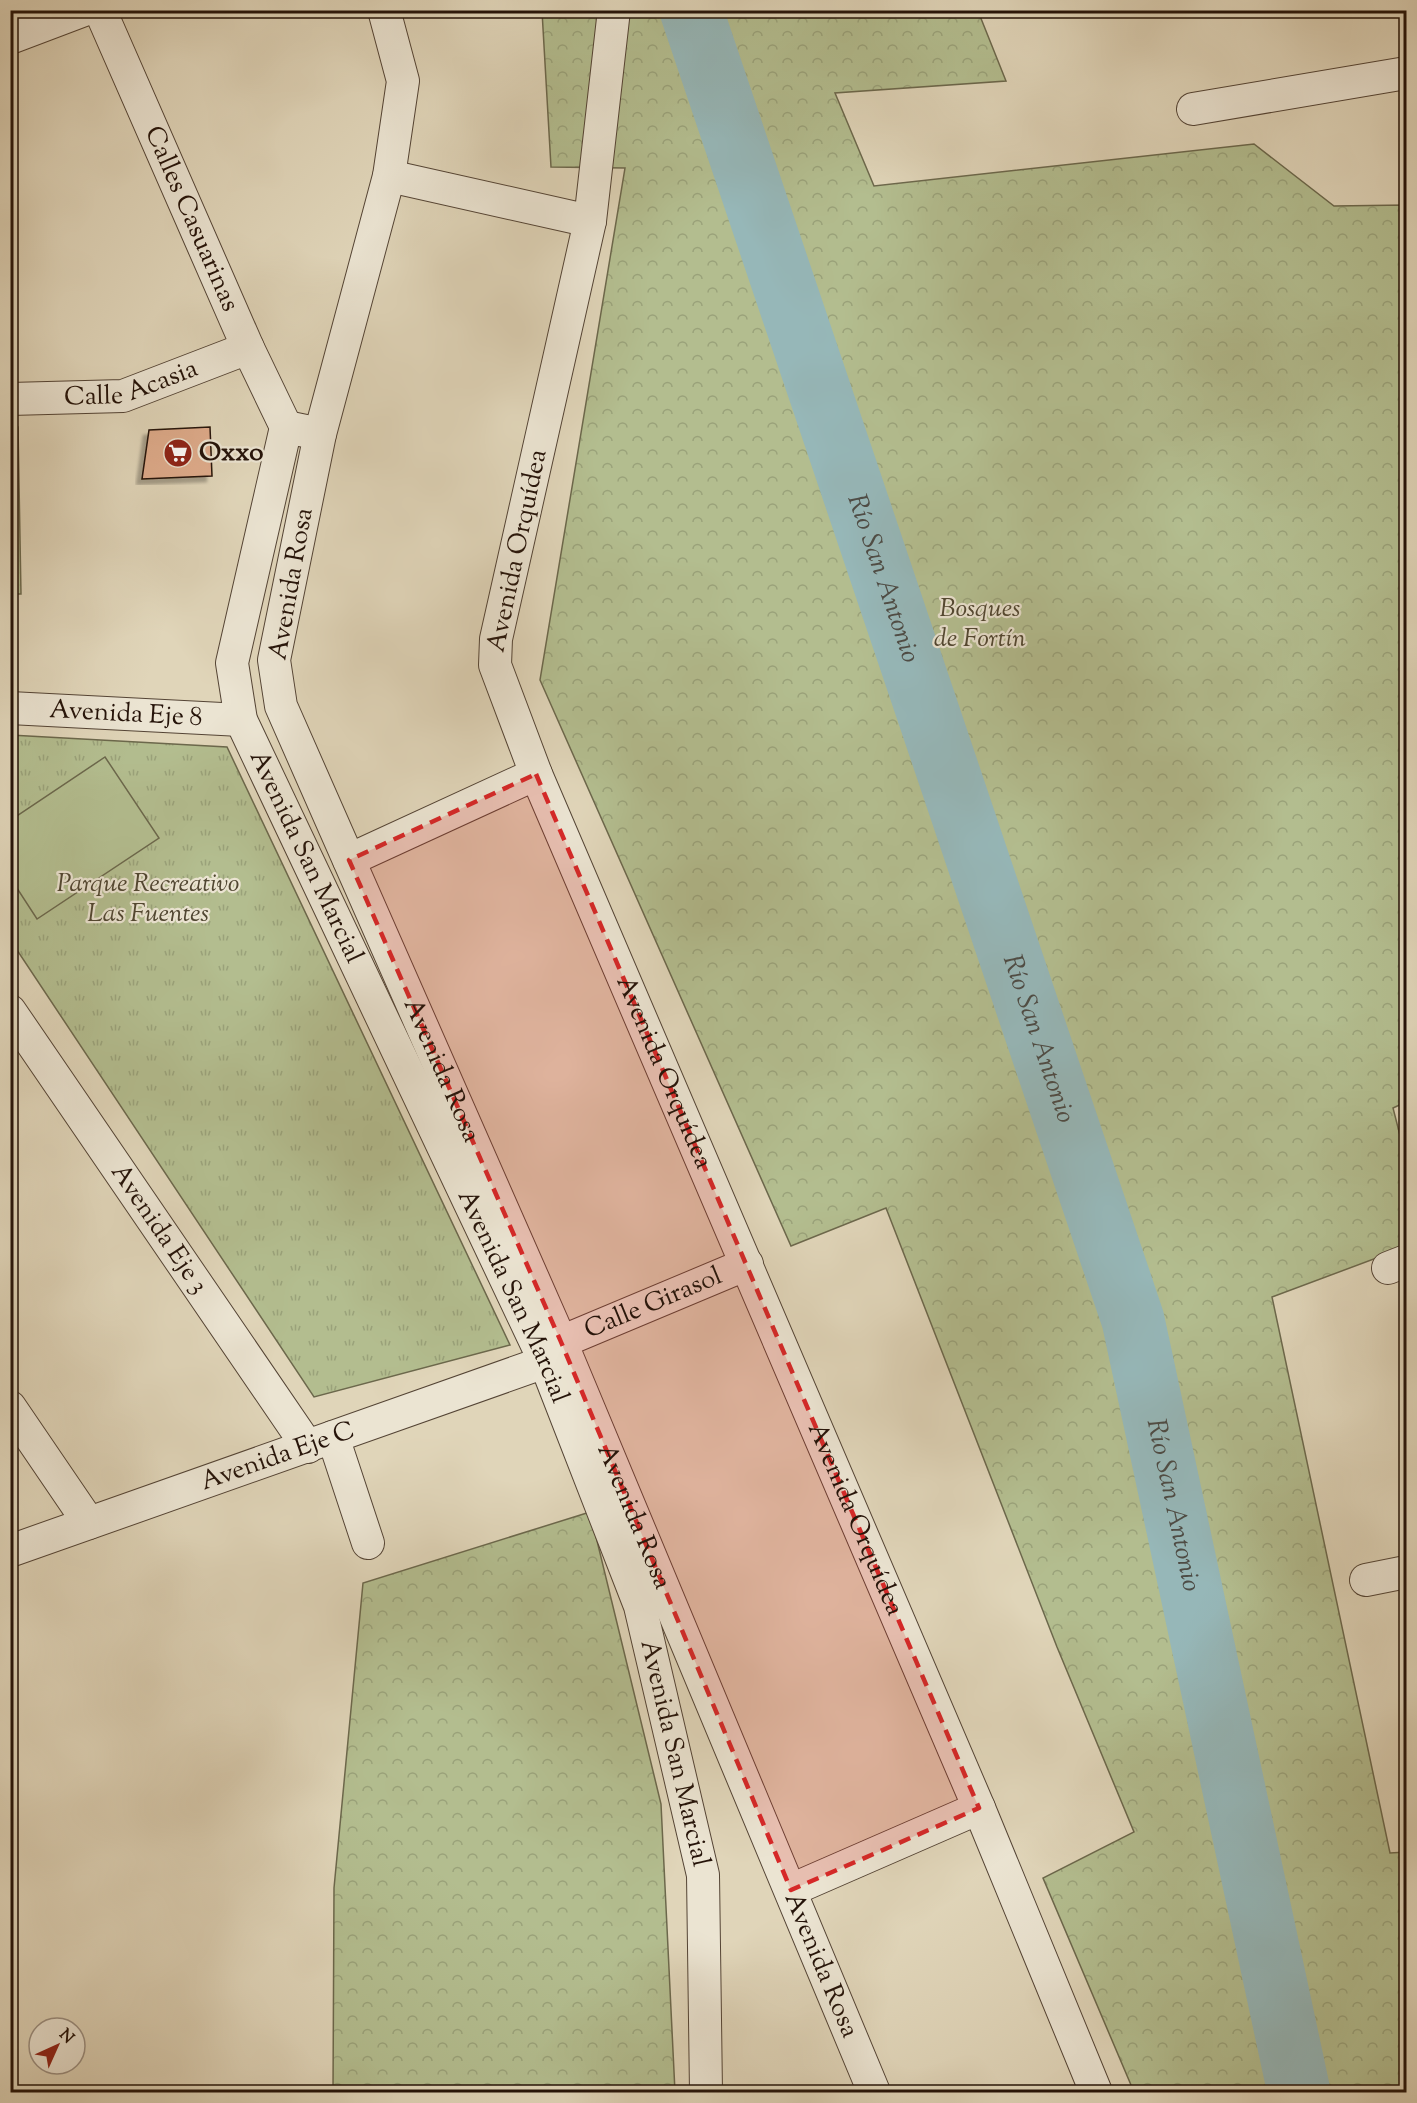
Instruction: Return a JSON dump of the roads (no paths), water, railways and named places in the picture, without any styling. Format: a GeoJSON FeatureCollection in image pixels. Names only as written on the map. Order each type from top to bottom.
{"type":"FeatureCollection","features":[{"type":"Feature","properties":{"kind":"street"},"geometry":{"type":"LineString","coordinates":[[10,38],[84,10]]}},
{"type":"Feature","properties":{"kind":"street","name":"Calles Casuarinas"},"geometry":{"type":"LineString","coordinates":[[100,10],[248,348],[286,426]]}},
{"type":"Feature","properties":{"kind":"street","name":"Avenida Rosa"},"geometry":{"type":"LineString","coordinates":[[384,10],[403,81],[389,176],[320,434],[274,660],[281,706],[349,860],[553,1352],[791,1890],[874,2092]]}},
{"type":"Feature","properties":{"kind":"street","name":"Avenida Orquídea"},"geometry":{"type":"LineString","coordinates":[[614,10],[590,221],[496,639],[495,665],[536,774],[979,1808],[1096,2092]]}},
{"type":"Feature","properties":{"kind":"street"},"geometry":{"type":"LineString","coordinates":[[1193,109],[1407,73]]}},
{"type":"Feature","properties":{"kind":"street"},"geometry":{"type":"LineString","coordinates":[[389,176],[590,221]]}},
{"type":"Feature","properties":{"kind":"street","name":"Calle Acasia"},"geometry":{"type":"LineString","coordinates":[[10,399],[123,396],[248,348]]}},
{"type":"Feature","properties":{"kind":"street"},"geometry":{"type":"LineString","coordinates":[[286,426],[320,434]]}},
{"type":"Feature","properties":{"kind":"street","name":"Avenida San Marcial"},"geometry":{"type":"LineString","coordinates":[[286,426],[232,663],[241,720],[553,1352],[640,1606],[703,1875],[706,2092]]}},
{"type":"Feature","properties":{"kind":"street","name":"Avenida Eje 8"},"geometry":{"type":"LineString","coordinates":[[10,708],[241,720]]}},
{"type":"Feature","properties":{"kind":"street"},"geometry":{"type":"LineString","coordinates":[[349,860],[536,774]]}},
{"type":"Feature","properties":{"kind":"street","name":"Avenida Eje 3"},"geometry":{"type":"LineString","coordinates":[[10,1011],[320,1442],[368,1543]]}},
{"type":"Feature","properties":{"kind":"street","name":"Calle Girasol"},"geometry":{"type":"LineString","coordinates":[[553,1352],[747,1264]]}},
{"type":"Feature","properties":{"kind":"street","name":"Avenida Eje C"},"geometry":{"type":"LineString","coordinates":[[10,1551],[320,1442],[553,1352]]}},
{"type":"Feature","properties":{"kind":"street"},"geometry":{"type":"LineString","coordinates":[[10,1407],[89,1523]]}},
{"type":"Feature","properties":{"kind":"street"},"geometry":{"type":"LineString","coordinates":[[1366,1580],[1407,1572]]}},
{"type":"Feature","properties":{"kind":"street"},"geometry":{"type":"LineString","coordinates":[[791,1890],[979,1808]]}},
{"type":"Feature","properties":{"kind":"waterway","name":"Río San Antonio"},"geometry":{"type":"LineString","coordinates":[[691,10],[1133,1320],[1299,2092]]}},
{"type":"Feature","properties":{"kind":"place","name":"Oxxo"},"geometry":{"type":"Point","coordinates":[178,453]}},
{"type":"Feature","properties":{"kind":"park label","name":"Bosques de Fortín"},"geometry":{"type":"Point","coordinates":[980,624]}},
{"type":"Feature","properties":{"kind":"park label","name":"Parque Recreativo Las Fuentes"},"geometry":{"type":"Point","coordinates":[148,899]}}]}
